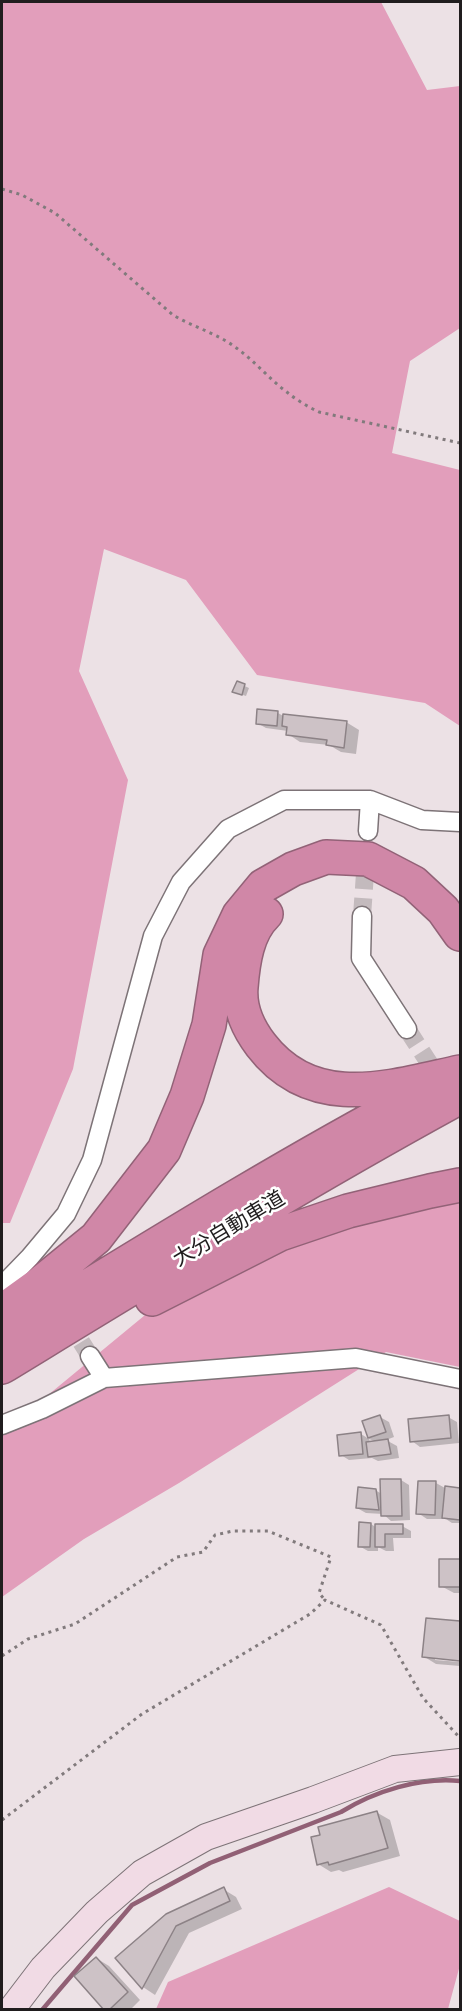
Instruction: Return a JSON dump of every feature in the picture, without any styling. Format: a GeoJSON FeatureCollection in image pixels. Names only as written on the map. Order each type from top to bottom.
{"type":"FeatureCollection","features":[{"type":"Feature","properties":{"kind":"highway"},"geometry":{"type":"LineString","coordinates":[[2,1311],[96,1238],[164,1150],[187,1096],[209,1025],[220,955],[239,915],[263,886],[293,868],[326,856],[368,859],[414,883],[443,910],[460,934]]}},
{"type":"Feature","properties":{"kind":"highway"},"geometry":{"type":"LineString","coordinates":[[460,954],[446,934],[410,900],[385,884],[357,877],[326,879],[294,887],[262,918],[250,938],[243,969],[240,1001],[249,1030],[271,1059],[311,1083],[339,1089],[374,1090],[460,1072]]}},
{"type":"Feature","properties":{"kind":"highway","name":"大分自動車道"},"geometry":{"type":"LineString","coordinates":[[2,1339],[364,1122],[460,1072]]}},
{"type":"Feature","properties":{"kind":"highway","name":"大分自動車道"},"geometry":{"type":"LineString","coordinates":[[2,1367],[375,1143],[460,1097]]}},
{"type":"Feature","properties":{"kind":"highway"},"geometry":{"type":"LineString","coordinates":[[2,1376],[280,1234],[348,1211],[460,1185]]}},
{"type":"Feature","properties":{"kind":"street"},"geometry":{"type":"LineString","coordinates":[[2,1286],[34,1264],[66,1214],[92,1160],[153,936],[181,882],[228,829],[284,800],[370,800],[422,820],[460,822]]}},
{"type":"Feature","properties":{"kind":"street"},"geometry":{"type":"LineString","coordinates":[[368,831],[370,800]]}},
{"type":"Feature","properties":{"kind":"street"},"geometry":{"type":"LineString","coordinates":[[362,916],[360,941],[362,958],[407,1029]]}},
{"type":"Feature","properties":{"kind":"street"},"geometry":{"type":"LineString","coordinates":[[90,1356],[104,1378]]}},
{"type":"Feature","properties":{"kind":"street"},"geometry":{"type":"LineString","coordinates":[[2,1425],[104,1378],[356,1358],[460,1379]]}},
{"type":"Feature","properties":{"kind":"street"},"geometry":{"type":"LineString","coordinates":[[11,2010],[43,1968],[97,1912],[142,1873],[206,1837],[395,1769],[460,1762]]}},
{"type":"Feature","properties":{"kind":"path"},"geometry":{"type":"LineString","coordinates":[[2,189],[22,195],[55,213],[173,315],[226,340],[287,392],[319,412],[460,443]]}},
{"type":"Feature","properties":{"kind":"path"},"geometry":{"type":"LineString","coordinates":[[2,1656],[28,1639],[75,1624],[177,1557],[203,1552],[215,1535],[233,1531],[268,1531],[331,1557],[319,1593],[325,1600],[381,1625],[423,1698],[460,1738]]}},
{"type":"Feature","properties":{"kind":"path"},"geometry":{"type":"LineString","coordinates":[[2,1820],[142,1714],[310,1614],[325,1600]]}},
{"type":"Feature","properties":{"kind":"shaded area"},"geometry":{"type":"Polygon","coordinates":[[[2,2],[381,2],[427,90],[460,86],[460,328],[410,361],[392,453],[460,470],[460,726],[425,703],[257,675],[186,580],[104,549],[79,671],[128,780],[73,1069],[10,1223],[2,1223],[2,2]]]}},
{"type":"Feature","properties":{"kind":"shaded area"},"geometry":{"type":"Polygon","coordinates":[[[460,1197],[460,1367],[386,1352],[179,1483],[84,1539],[2,1597],[2,1433],[156,1306],[270,1251],[460,1197]]]}},
{"type":"Feature","properties":{"kind":"shaded area"},"geometry":{"type":"Polygon","coordinates":[[[389,1887],[460,1921],[460,1965],[448,2009],[156,2009],[168,1982],[389,1887]]]}},
{"type":"Feature","properties":{"kind":"building"},"geometry":{"type":"Polygon","coordinates":[[[237,681],[245,684],[242,695],[232,692],[237,681]]]}},
{"type":"Feature","properties":{"kind":"building"},"geometry":{"type":"Polygon","coordinates":[[[257,709],[278,711],[277,726],[256,724],[257,709]]]}},
{"type":"Feature","properties":{"kind":"building"},"geometry":{"type":"Polygon","coordinates":[[[283,714],[347,721],[344,748],[326,745],[327,740],[286,735],[287,727],[282,726],[283,714]]]}},
{"type":"Feature","properties":{"kind":"building"},"geometry":{"type":"Polygon","coordinates":[[[380,1415],[386,1432],[368,1438],[362,1421],[380,1415]]]}},
{"type":"Feature","properties":{"kind":"building"},"geometry":{"type":"Polygon","coordinates":[[[449,1415],[451,1438],[410,1442],[408,1419],[449,1415]]]}},
{"type":"Feature","properties":{"kind":"building"},"geometry":{"type":"Polygon","coordinates":[[[361,1432],[363,1454],[339,1456],[337,1435],[361,1432]]]}},
{"type":"Feature","properties":{"kind":"building"},"geometry":{"type":"Polygon","coordinates":[[[388,1439],[391,1454],[368,1457],[366,1442],[388,1439]]]}},
{"type":"Feature","properties":{"kind":"building"},"geometry":{"type":"Polygon","coordinates":[[[380,1479],[401,1479],[402,1516],[381,1516],[380,1479]]]}},
{"type":"Feature","properties":{"kind":"building"},"geometry":{"type":"Polygon","coordinates":[[[418,1481],[436,1481],[435,1515],[416,1514],[418,1481]]]}},
{"type":"Feature","properties":{"kind":"building"},"geometry":{"type":"Polygon","coordinates":[[[445,1486],[460,1488],[460,1520],[442,1518],[445,1486]]]}},
{"type":"Feature","properties":{"kind":"building"},"geometry":{"type":"Polygon","coordinates":[[[358,1487],[376,1489],[379,1510],[356,1508],[358,1487]]]}},
{"type":"Feature","properties":{"kind":"building"},"geometry":{"type":"Polygon","coordinates":[[[359,1522],[371,1523],[370,1547],[358,1547],[359,1522]]]}},
{"type":"Feature","properties":{"kind":"building"},"geometry":{"type":"Polygon","coordinates":[[[375,1524],[403,1524],[403,1534],[385,1534],[385,1547],[375,1547],[375,1524]]]}},
{"type":"Feature","properties":{"kind":"building"},"geometry":{"type":"Polygon","coordinates":[[[439,1559],[460,1559],[460,1587],[439,1587],[439,1559]]]}},
{"type":"Feature","properties":{"kind":"building"},"geometry":{"type":"Polygon","coordinates":[[[426,1618],[460,1621],[460,1661],[422,1657],[426,1618]]]}},
{"type":"Feature","properties":{"kind":"building"},"geometry":{"type":"Polygon","coordinates":[[[377,1811],[388,1848],[329,1865],[328,1862],[317,1865],[311,1837],[320,1835],[318,1827],[377,1811]]]}},
{"type":"Feature","properties":{"kind":"building"},"geometry":{"type":"Polygon","coordinates":[[[224,1887],[230,1901],[176,1926],[142,1989],[115,1958],[166,1914],[224,1887]]]}},
{"type":"Feature","properties":{"kind":"building"},"geometry":{"type":"Polygon","coordinates":[[[96,1957],[128,1992],[109,2010],[104,2010],[74,1976],[96,1957]]]}},
{"type":"Feature","properties":{"kind":"waterway"},"geometry":{"type":"LineString","coordinates":[[42,2010],[132,1905],[210,1863],[341,1812],[383,1792],[429,1781],[460,1781]]}},
{"type":"Feature","properties":{"kind":"tunnel"},"geometry":{"type":"LineString","coordinates":[[362,916],[368,831]]}},
{"type":"Feature","properties":{"kind":"tunnel"},"geometry":{"type":"LineString","coordinates":[[407,1029],[442,1083]]}},
{"type":"Feature","properties":{"kind":"tunnel"},"geometry":{"type":"LineString","coordinates":[[67,1319],[90,1356]]}}]}
